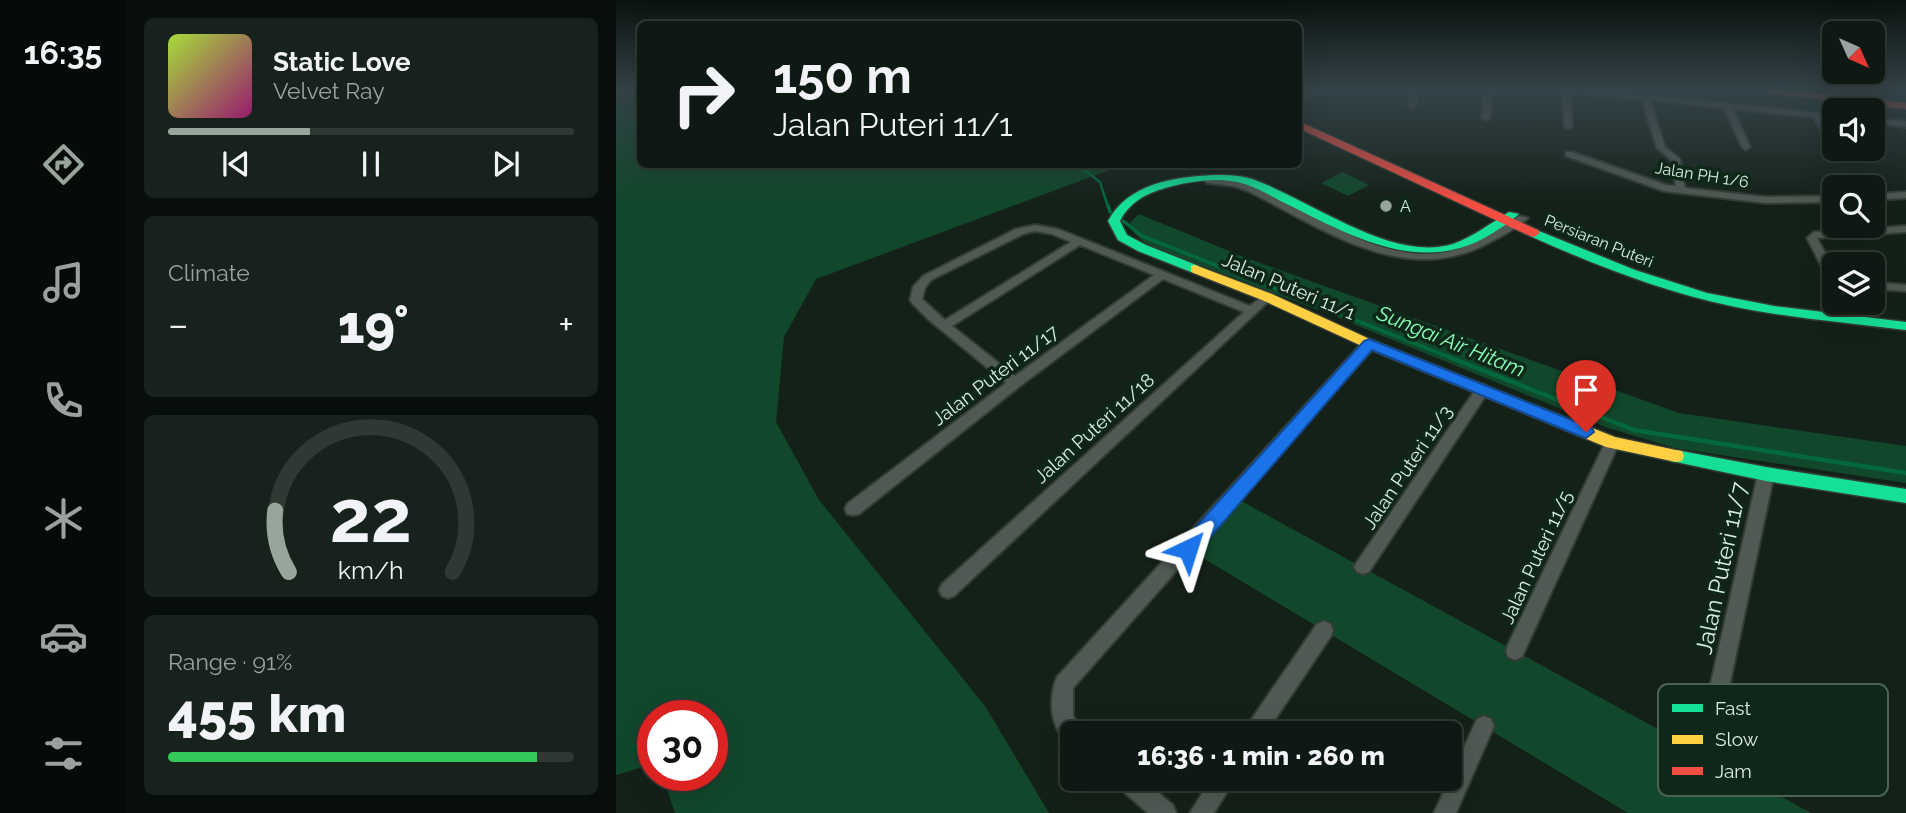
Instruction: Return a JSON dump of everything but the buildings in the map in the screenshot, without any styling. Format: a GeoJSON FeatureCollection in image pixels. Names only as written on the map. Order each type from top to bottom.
{"type":"FeatureCollection","features":[{"type":"Feature","properties":{"kind":"main road","name":"Persiaran Puteri"},"geometry":{"type":"LineString","coordinates":[[1304,127],[1511,221],[1622,261],[1702,285],[1795,301],[1906,314]]}},
{"type":"Feature","properties":{"kind":"main road","name":"Persiaran Puteri"},"geometry":{"type":"LineString","coordinates":[[1318,127],[1511,221],[1519,234],[1561,252],[1731,302],[1906,326]]}},
{"type":"Feature","properties":{"kind":"main road","name":"Jalan Puteri 11/1"},"geometry":{"type":"LineString","coordinates":[[1511,221],[1455,248],[1414,248],[1387,244],[1248,181],[1230,176],[1210,176],[1157,187],[1128,200],[1117,209],[1114,221],[1122,237],[1142,248],[1267,297],[1369,344],[1612,443],[1766,474],[1906,496]]}},
{"type":"Feature","properties":{"kind":"street","name":"Jalan PH 1/6"},"geometry":{"type":"LineString","coordinates":[[1654,127],[1661,148],[1675,159],[1681,190]]}},
{"type":"Feature","properties":{"kind":"street"},"geometry":{"type":"LineString","coordinates":[[1737,127],[1746,147]]}},
{"type":"Feature","properties":{"kind":"street","name":"Jalan PH 1/6"},"geometry":{"type":"LineString","coordinates":[[1569,154],[1645,182],[1681,190],[1766,200],[1822,199]]}},
{"type":"Feature","properties":{"kind":"street"},"geometry":{"type":"LineString","coordinates":[[1885,196],[1906,195]]}},
{"type":"Feature","properties":{"kind":"street"},"geometry":{"type":"LineString","coordinates":[[1015,383],[916,300],[919,287],[927,278],[1020,231],[1035,228],[1054,231],[1252,311]]}},
{"type":"Feature","properties":{"kind":"street"},"geometry":{"type":"LineString","coordinates":[[1822,256],[1812,237],[1814,235],[1906,229]]}},
{"type":"Feature","properties":{"kind":"street"},"geometry":{"type":"LineString","coordinates":[[944,326],[1080,242]]}},
{"type":"Feature","properties":{"kind":"street","name":"Jalan Puteri 11/17"},"geometry":{"type":"LineString","coordinates":[[853,509],[1015,383],[1162,275]]}},
{"type":"Feature","properties":{"kind":"street"},"geometry":{"type":"LineString","coordinates":[[1885,286],[1906,288]]}},
{"type":"Feature","properties":{"kind":"street","name":"Jalan Puteri 11/18"},"geometry":{"type":"LineString","coordinates":[[948,590],[1267,297]]}},
{"type":"Feature","properties":{"kind":"street"},"geometry":{"type":"LineString","coordinates":[[1065,721],[1059,708],[1064,684],[1369,344]]}},
{"type":"Feature","properties":{"kind":"street","name":"Jalan Puteri 11/3"},"geometry":{"type":"LineString","coordinates":[[1363,567],[1483,389]]}},
{"type":"Feature","properties":{"kind":"street","name":"Jalan Puteri 11/5"},"geometry":{"type":"LineString","coordinates":[[1516,651],[1612,443]]}},
{"type":"Feature","properties":{"kind":"street","name":"Jalan Puteri 11/7"},"geometry":{"type":"LineString","coordinates":[[1720,684],[1766,474]]}},
{"type":"Feature","properties":{"kind":"street"},"geometry":{"type":"LineString","coordinates":[[1262,721],[1324,630]]}},
{"type":"Feature","properties":{"kind":"street"},"geometry":{"type":"LineString","coordinates":[[1446,813],[1484,726]]}},
{"type":"Feature","properties":{"kind":"street"},"geometry":{"type":"LineString","coordinates":[[1140,791],[1165,813]]}},
{"type":"Feature","properties":{"kind":"street"},"geometry":{"type":"LineString","coordinates":[[1201,813],[1216,791]]}},
{"type":"Feature","properties":{"kind":"green space"},"geometry":{"type":"Polygon","coordinates":[[[616,127],[637,127],[637,168],[1115,168],[816,279],[784,337],[776,422],[819,500],[985,706],[1049,813],[675,813],[667,791],[728,791],[728,700],[637,700],[637,769],[616,775],[616,127]]]}},
{"type":"Feature","properties":{"kind":"green space"},"geometry":{"type":"Polygon","coordinates":[[[1343,172],[1369,185],[1348,196],[1321,183],[1343,172]]]}},
{"type":"Feature","properties":{"kind":"green space"},"geometry":{"type":"Polygon","coordinates":[[[1139,214],[1246,258],[1679,413],[1906,446],[1906,483],[1675,448],[1608,428],[1339,318],[1147,245],[1133,232],[1130,223],[1139,214]]]}},
{"type":"Feature","properties":{"kind":"green space"},"geometry":{"type":"Polygon","coordinates":[[[1234,497],[1658,729],[1658,796],[1780,796],[1811,813],[1628,813],[1188,549],[1234,497]]]}},
{"type":"Feature","properties":{"kind":"waterway","name":"Sungai Air Hitam"},"geometry":{"type":"LineString","coordinates":[[1081,168],[1100,182],[1108,207]]}},
{"type":"Feature","properties":{"kind":"waterway","name":"Sungai Air Hitam"},"geometry":{"type":"LineString","coordinates":[[1108,205],[1110,212]]}},
{"type":"Feature","properties":{"kind":"waterway","name":"Sungai Air Hitam"},"geometry":{"type":"LineString","coordinates":[[1122,220],[1142,236],[1454,359]]}},
{"type":"Feature","properties":{"kind":"waterway","name":"Sungai Air Hitam"},"geometry":{"type":"LineString","coordinates":[[1449,357],[1634,430],[1906,473]]}},
{"type":"Feature","properties":{"kind":"traffic: fast"},"geometry":{"type":"LineString","coordinates":[[1195,269],[1122,237],[1114,221],[1121,207],[1152,188],[1193,179],[1233,178],[1248,181],[1346,228],[1399,246],[1424,250],[1446,249],[1464,244],[1513,214]]}},
{"type":"Feature","properties":{"kind":"traffic: fast"},"geometry":{"type":"LineString","coordinates":[[1534,233],[1630,273],[1705,296],[1774,310],[1906,326]]}},
{"type":"Feature","properties":{"kind":"traffic: fast"},"geometry":{"type":"LineString","coordinates":[[1676,456],[1766,474],[1906,496]]}},
{"type":"Feature","properties":{"kind":"traffic: slow"},"geometry":{"type":"LineString","coordinates":[[1195,269],[1267,297],[1369,344],[1612,443],[1676,456]]}},
{"type":"Feature","properties":{"kind":"traffic: jam"},"geometry":{"type":"LineString","coordinates":[[1304,127],[1534,233]]}},
{"type":"Feature","properties":{"kind":"place","name":"A"},"geometry":{"type":"Point","coordinates":[1386,206]}},
{"type":"Feature","properties":{"kind":"route"},"geometry":{"type":"LineString","coordinates":[[1188,549],[1369,344],[1586,432]]}}]}
